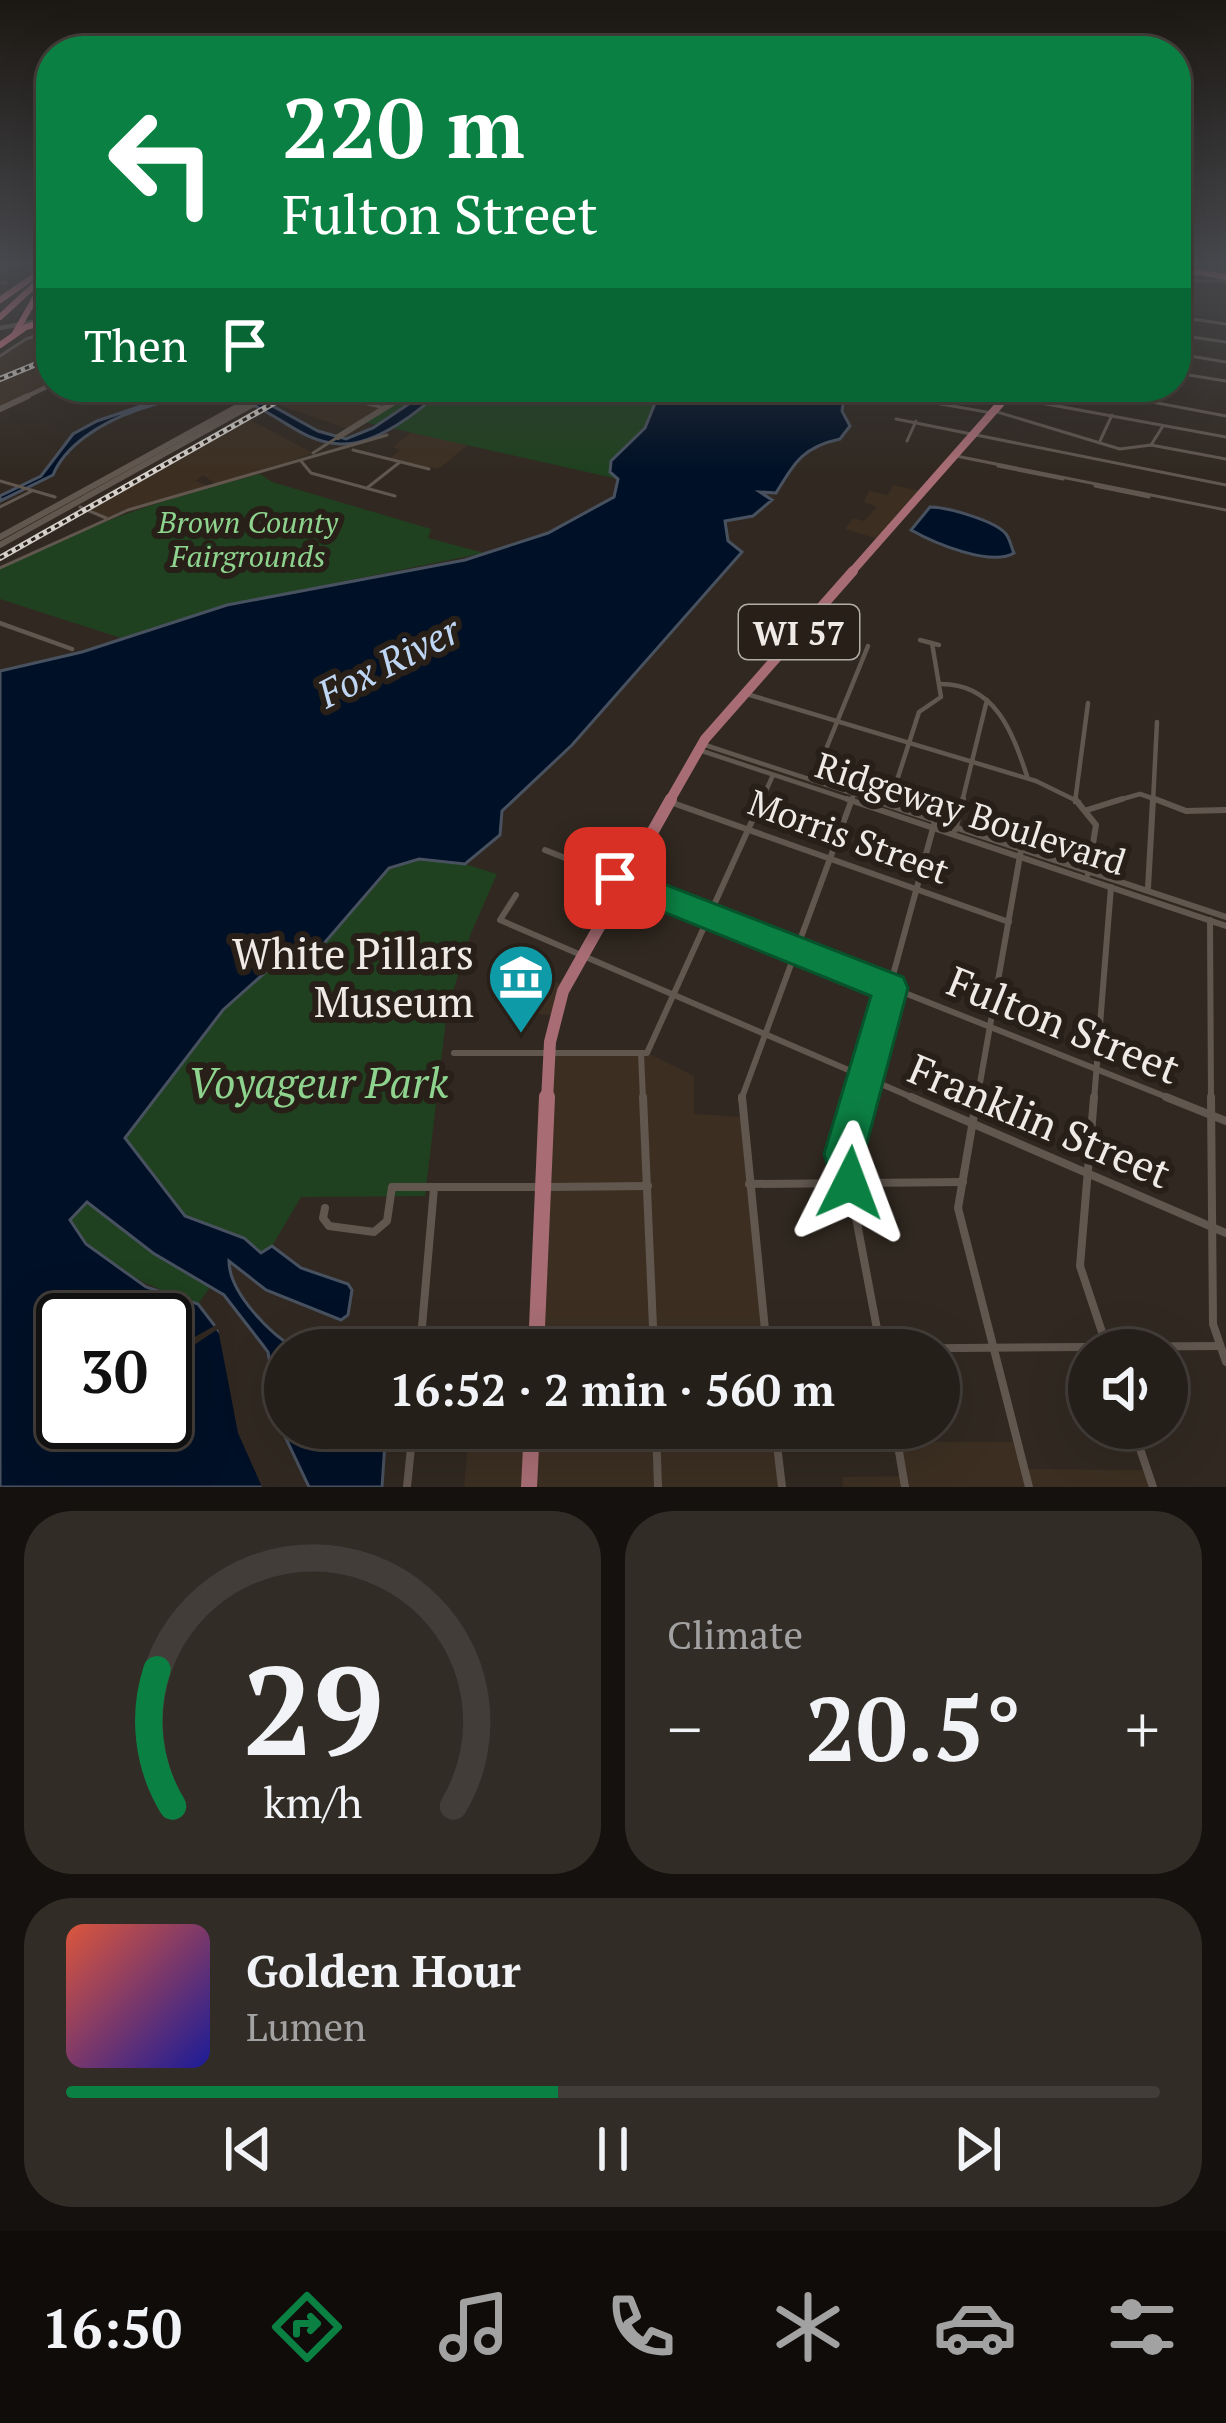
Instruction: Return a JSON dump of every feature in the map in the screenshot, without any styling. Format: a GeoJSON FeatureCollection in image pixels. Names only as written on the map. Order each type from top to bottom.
{"type":"FeatureCollection","features":[{"type":"Feature","properties":{"kind":"highway"},"geometry":{"type":"LineString","coordinates":[[0,345],[20,332]]}},
{"type":"Feature","properties":{"kind":"main road"},"geometry":{"type":"LineString","coordinates":[[0,409],[36,392]]}},
{"type":"Feature","properties":{"kind":"main road"},"geometry":{"type":"LineString","coordinates":[[1,538],[251,402]]}},
{"type":"Feature","properties":{"kind":"main road"},"geometry":{"type":"LineString","coordinates":[[1,538],[73,505],[251,402]]}},
{"type":"Feature","properties":{"kind":"main road"},"geometry":{"type":"LineString","coordinates":[[338,437],[392,402]]}},
{"type":"Feature","properties":{"kind":"main road","name":"WI 57"},"geometry":{"type":"LineString","coordinates":[[537,1329],[550,1052],[559,1003],[701,747],[1002,402]]}},
{"type":"Feature","properties":{"kind":"main road"},"geometry":{"type":"LineString","coordinates":[[1,538],[73,505],[100,482]]}},
{"type":"Feature","properties":{"kind":"main road"},"geometry":{"type":"LineString","coordinates":[[530,1487],[531,1449]]}},
{"type":"Feature","properties":{"kind":"street"},"geometry":{"type":"LineString","coordinates":[[0,356],[36,335]]}},
{"type":"Feature","properties":{"kind":"street"},"geometry":{"type":"LineString","coordinates":[[1191,337],[1226,343]]}},
{"type":"Feature","properties":{"kind":"street"},"geometry":{"type":"LineString","coordinates":[[1191,358],[1226,362]]}},
{"type":"Feature","properties":{"kind":"street"},"geometry":{"type":"LineString","coordinates":[[1191,375],[1226,381]]}},
{"type":"Feature","properties":{"kind":"street"},"geometry":{"type":"LineString","coordinates":[[358,402],[383,408]]}},
{"type":"Feature","properties":{"kind":"street"},"geometry":{"type":"LineString","coordinates":[[930,402],[993,412],[1129,450],[1151,446],[1226,460]]}},
{"type":"Feature","properties":{"kind":"street"},"geometry":{"type":"LineString","coordinates":[[1045,402],[1226,437]]}},
{"type":"Feature","properties":{"kind":"street"},"geometry":{"type":"LineString","coordinates":[[1151,402],[1226,416]]}},
{"type":"Feature","properties":{"kind":"street"},"geometry":{"type":"LineString","coordinates":[[1174,402],[1174,406]]}},
{"type":"Feature","properties":{"kind":"street"},"geometry":{"type":"LineString","coordinates":[[1100,441],[1112,415]]}},
{"type":"Feature","properties":{"kind":"street"},"geometry":{"type":"LineString","coordinates":[[896,418],[1226,485]]}},
{"type":"Feature","properties":{"kind":"street"},"geometry":{"type":"LineString","coordinates":[[907,441],[916,421]]}},
{"type":"Feature","properties":{"kind":"street"},"geometry":{"type":"LineString","coordinates":[[1151,446],[1163,426]]}},
{"type":"Feature","properties":{"kind":"street"},"geometry":{"type":"LineString","coordinates":[[313,453],[327,455],[387,435]]}},
{"type":"Feature","properties":{"kind":"street"},"geometry":{"type":"LineString","coordinates":[[0,568],[106,518],[299,460],[338,437]]}},
{"type":"Feature","properties":{"kind":"street"},"geometry":{"type":"LineString","coordinates":[[350,449],[430,469]]}},
{"type":"Feature","properties":{"kind":"street"},"geometry":{"type":"LineString","coordinates":[[956,456],[1226,512]]}},
{"type":"Feature","properties":{"kind":"street"},"geometry":{"type":"LineString","coordinates":[[299,460],[311,473],[395,496]]}},
{"type":"Feature","properties":{"kind":"street"},"geometry":{"type":"LineString","coordinates":[[367,488],[400,462]]}},
{"type":"Feature","properties":{"kind":"street"},"geometry":{"type":"LineString","coordinates":[[0,481],[55,497]]}},
{"type":"Feature","properties":{"kind":"street"},"geometry":{"type":"LineString","coordinates":[[0,507],[26,489]]}},
{"type":"Feature","properties":{"kind":"street"},"geometry":{"type":"LineString","coordinates":[[73,505],[106,518]]}},
{"type":"Feature","properties":{"kind":"street"},"geometry":{"type":"LineString","coordinates":[[0,623],[72,650]]}},
{"type":"Feature","properties":{"kind":"street"},"geometry":{"type":"LineString","coordinates":[[888,810],[919,712],[940,701],[936,644],[920,640]]}},
{"type":"Feature","properties":{"kind":"street"},"geometry":{"type":"LineString","coordinates":[[813,781],[868,646]]}},
{"type":"Feature","properties":{"kind":"street"},"geometry":{"type":"LineString","coordinates":[[941,684],[956,684],[987,700],[1012,730],[1028,776]]}},
{"type":"Feature","properties":{"kind":"street"},"geometry":{"type":"LineString","coordinates":[[746,693],[1028,776],[1087,810],[1097,832],[1087,876]]}},
{"type":"Feature","properties":{"kind":"street"},"geometry":{"type":"LineString","coordinates":[[955,832],[987,700]]}},
{"type":"Feature","properties":{"kind":"street"},"geometry":{"type":"LineString","coordinates":[[1075,802],[1088,704]]}},
{"type":"Feature","properties":{"kind":"street"},"geometry":{"type":"LineString","coordinates":[[1147,895],[1157,722]]}},
{"type":"Feature","properties":{"kind":"street","name":"Ridgeway Boulevard"},"geometry":{"type":"LineString","coordinates":[[701,747],[1147,895],[1226,926]]}},
{"type":"Feature","properties":{"kind":"street"},"geometry":{"type":"LineString","coordinates":[[653,1329],[644,1053],[774,772]]}},
{"type":"Feature","properties":{"kind":"street","name":"Ridgeway Boulevard"},"geometry":{"type":"LineString","coordinates":[[774,772],[813,781],[852,798]]}},
{"type":"Feature","properties":{"kind":"street"},"geometry":{"type":"LineString","coordinates":[[1087,810],[1130,794],[1186,811],[1226,810]]}},
{"type":"Feature","properties":{"kind":"street"},"geometry":{"type":"LineString","coordinates":[[765,1329],[741,1101],[852,798]]}},
{"type":"Feature","properties":{"kind":"street","name":"Morris Street"},"geometry":{"type":"LineString","coordinates":[[670,802],[1010,922]]}},
{"type":"Feature","properties":{"kind":"street"},"geometry":{"type":"LineString","coordinates":[[877,1329],[844,1154],[934,825]]}},
{"type":"Feature","properties":{"kind":"street","name":"Fulton Street"},"geometry":{"type":"LineString","coordinates":[[545,850],[1226,1121]]}},
{"type":"Feature","properties":{"kind":"street"},"geometry":{"type":"LineString","coordinates":[[1021,854],[958,1208],[1029,1487]]}},
{"type":"Feature","properties":{"kind":"street"},"geometry":{"type":"LineString","coordinates":[[1101,1329],[1080,1266],[1111,884]]}},
{"type":"Feature","properties":{"kind":"street","name":"Franklin Street"},"geometry":{"type":"LineString","coordinates":[[516,895],[500,920],[1226,1233]]}},
{"type":"Feature","properties":{"kind":"street"},"geometry":{"type":"LineString","coordinates":[[1210,917],[1213,1324],[1226,1362]]}},
{"type":"Feature","properties":{"kind":"street","name":"Ridgeway Boulevard"},"geometry":{"type":"LineString","coordinates":[[1210,917],[1226,917]]}},
{"type":"Feature","properties":{"kind":"street"},"geometry":{"type":"LineString","coordinates":[[454,1053],[644,1053]]}},
{"type":"Feature","properties":{"kind":"street"},"geometry":{"type":"LineString","coordinates":[[749,1184],[963,1182]]}},
{"type":"Feature","properties":{"kind":"street"},"geometry":{"type":"LineString","coordinates":[[419,1329],[434,1186]]}},
{"type":"Feature","properties":{"kind":"street"},"geometry":{"type":"LineString","coordinates":[[325,1208],[323,1218],[329,1226],[374,1232],[387,1221],[392,1187],[648,1186]]}},
{"type":"Feature","properties":{"kind":"street"},"geometry":{"type":"LineString","coordinates":[[1188,1347],[1220,1346]]}},
{"type":"Feature","properties":{"kind":"street"},"geometry":{"type":"LineString","coordinates":[[960,1348],[1068,1348]]}},
{"type":"Feature","properties":{"kind":"street"},"geometry":{"type":"LineString","coordinates":[[407,1487],[410,1449]]}},
{"type":"Feature","properties":{"kind":"street"},"geometry":{"type":"LineString","coordinates":[[657,1449],[658,1487]]}},
{"type":"Feature","properties":{"kind":"street"},"geometry":{"type":"LineString","coordinates":[[777,1449],[782,1487]]}},
{"type":"Feature","properties":{"kind":"street"},"geometry":{"type":"LineString","coordinates":[[899,1449],[905,1487]]}},
{"type":"Feature","properties":{"kind":"street"},"geometry":{"type":"LineString","coordinates":[[1140,1449],[1153,1487]]}},
{"type":"Feature","properties":{"kind":"shaded area"},"geometry":{"type":"Polygon","coordinates":[[[36,332],[36,392],[0,409],[0,356],[24,340],[20,339],[36,332]]]}},
{"type":"Feature","properties":{"kind":"shaded area"},"geometry":{"type":"Polygon","coordinates":[[[280,402],[389,402],[348,429],[276,404],[280,402]]]}},
{"type":"Feature","properties":{"kind":"shaded area"},"geometry":{"type":"Polygon","coordinates":[[[250,420],[313,453],[218,486],[203,475],[195,481],[212,487],[106,518],[90,510],[250,420]]]}},
{"type":"Feature","properties":{"kind":"shaded area"},"geometry":{"type":"Polygon","coordinates":[[[411,432],[468,445],[438,469],[389,459],[400,450],[393,447],[411,432]]]}},
{"type":"Feature","properties":{"kind":"shaded area"},"geometry":{"type":"Polygon","coordinates":[[[893,485],[919,491],[878,539],[845,529],[853,518],[864,521],[877,507],[864,502],[869,491],[888,495],[893,485]]]}},
{"type":"Feature","properties":{"kind":"shaded area"},"geometry":{"type":"Polygon","coordinates":[[[520,968],[566,986],[554,1015],[502,1012],[520,968]]]}},
{"type":"Feature","properties":{"kind":"shaded area"},"geometry":{"type":"Polygon","coordinates":[[[550,1052],[647,1053],[694,1076],[694,1114],[742,1117],[765,1329],[537,1329],[550,1052]]]}},
{"type":"Feature","properties":{"kind":"shaded area"},"geometry":{"type":"Polygon","coordinates":[[[960,1442],[1018,1442],[1025,1469],[1147,1470],[1153,1487],[843,1487],[842,1477],[903,1476],[898,1449],[960,1449],[960,1442]]]}},
{"type":"Feature","properties":{"kind":"shaded area"},"geometry":{"type":"Polygon","coordinates":[[[467,1449],[777,1449],[781,1487],[464,1487],[467,1449]]]}},
{"type":"Feature","properties":{"kind":"green space"},"geometry":{"type":"Polygon","coordinates":[[[395,402],[656,402],[645,428],[622,449],[618,479],[364,422],[395,402]]]}},
{"type":"Feature","properties":{"kind":"green space","name":"Brown County Fairgrounds"},"geometry":{"type":"Polygon","coordinates":[[[260,474],[272,482],[431,529],[428,538],[484,553],[227,605],[124,639],[0,599],[0,569],[33,552],[127,514],[260,474]]]}},
{"type":"Feature","properties":{"kind":"green space","name":"Voyageur Park"},"geometry":{"type":"Polygon","coordinates":[[[419,859],[465,864],[497,874],[471,933],[447,1011],[425,1196],[301,1197],[272,1246],[262,1253],[243,1238],[185,1216],[124,1139],[223,1010],[278,961],[320,948],[389,868],[419,859]]]}},
{"type":"Feature","properties":{"kind":"green space"},"geometry":{"type":"Polygon","coordinates":[[[87,1202],[153,1253],[210,1287],[198,1304],[192,1302],[192,1293],[170,1293],[143,1282],[95,1251],[70,1220],[87,1202]]]}},
{"type":"Feature","properties":{"kind":"water"},"geometry":{"type":"Polygon","coordinates":[[[167,402],[110,422],[85,437],[53,475],[0,501],[0,496],[41,476],[73,434],[147,404],[167,402]]]}},
{"type":"Feature","properties":{"kind":"water"},"geometry":{"type":"Polygon","coordinates":[[[243,402],[267,403],[318,431],[346,439],[373,428],[412,402],[427,402],[368,439],[340,444],[314,438],[243,402]]]}},
{"type":"Feature","properties":{"kind":"water","name":"Fox River"},"geometry":{"type":"Polygon","coordinates":[[[656,402],[843,402],[842,411],[850,426],[840,439],[801,457],[776,493],[760,492],[772,500],[753,516],[725,521],[728,541],[742,552],[572,745],[502,811],[500,835],[465,864],[419,859],[389,868],[320,948],[278,961],[223,1010],[125,1138],[185,1216],[244,1238],[261,1253],[272,1246],[301,1268],[348,1284],[352,1290],[348,1315],[341,1320],[266,1290],[229,1261],[236,1286],[271,1329],[264,1329],[264,1347],[224,1295],[153,1253],[87,1202],[70,1220],[86,1244],[146,1287],[164,1293],[36,1293],[36,1449],[192,1449],[192,1302],[225,1339],[239,1428],[271,1487],[0,1487],[0,671],[82,652],[227,605],[465,560],[548,533],[614,497],[618,479],[610,472],[611,461],[645,428],[656,402]]]}},
{"type":"Feature","properties":{"kind":"water"},"geometry":{"type":"Polygon","coordinates":[[[930,507],[992,524],[1006,534],[1014,553],[977,555],[911,530],[930,507]]]}},
{"type":"Feature","properties":{"kind":"water"},"geometry":{"type":"Polygon","coordinates":[[[291,1449],[385,1449],[382,1487],[309,1487],[291,1449]]]}},
{"type":"Feature","properties":{"kind":"pier"},"geometry":{"type":"Polygon","coordinates":[[[204,1301],[217,1316],[231,1340],[245,1427],[259,1441],[277,1487],[262,1487],[238,1433],[218,1329],[192,1346],[192,1338],[219,1321],[204,1301]]]}},
{"type":"Feature","properties":{"kind":"railway"},"geometry":{"type":"LineString","coordinates":[[0,379],[36,364]]}},
{"type":"Feature","properties":{"kind":"railway"},"geometry":{"type":"LineString","coordinates":[[0,558],[276,402]]}},
{"type":"Feature","properties":{"kind":"place","name":"White Pillars Museum"},"geometry":{"type":"Point","coordinates":[521,1036]}},
{"type":"Feature","properties":{"kind":"route"},"geometry":{"type":"LineString","coordinates":[[615,878],[891,988],[844,1154],[850,1183]]}}]}
